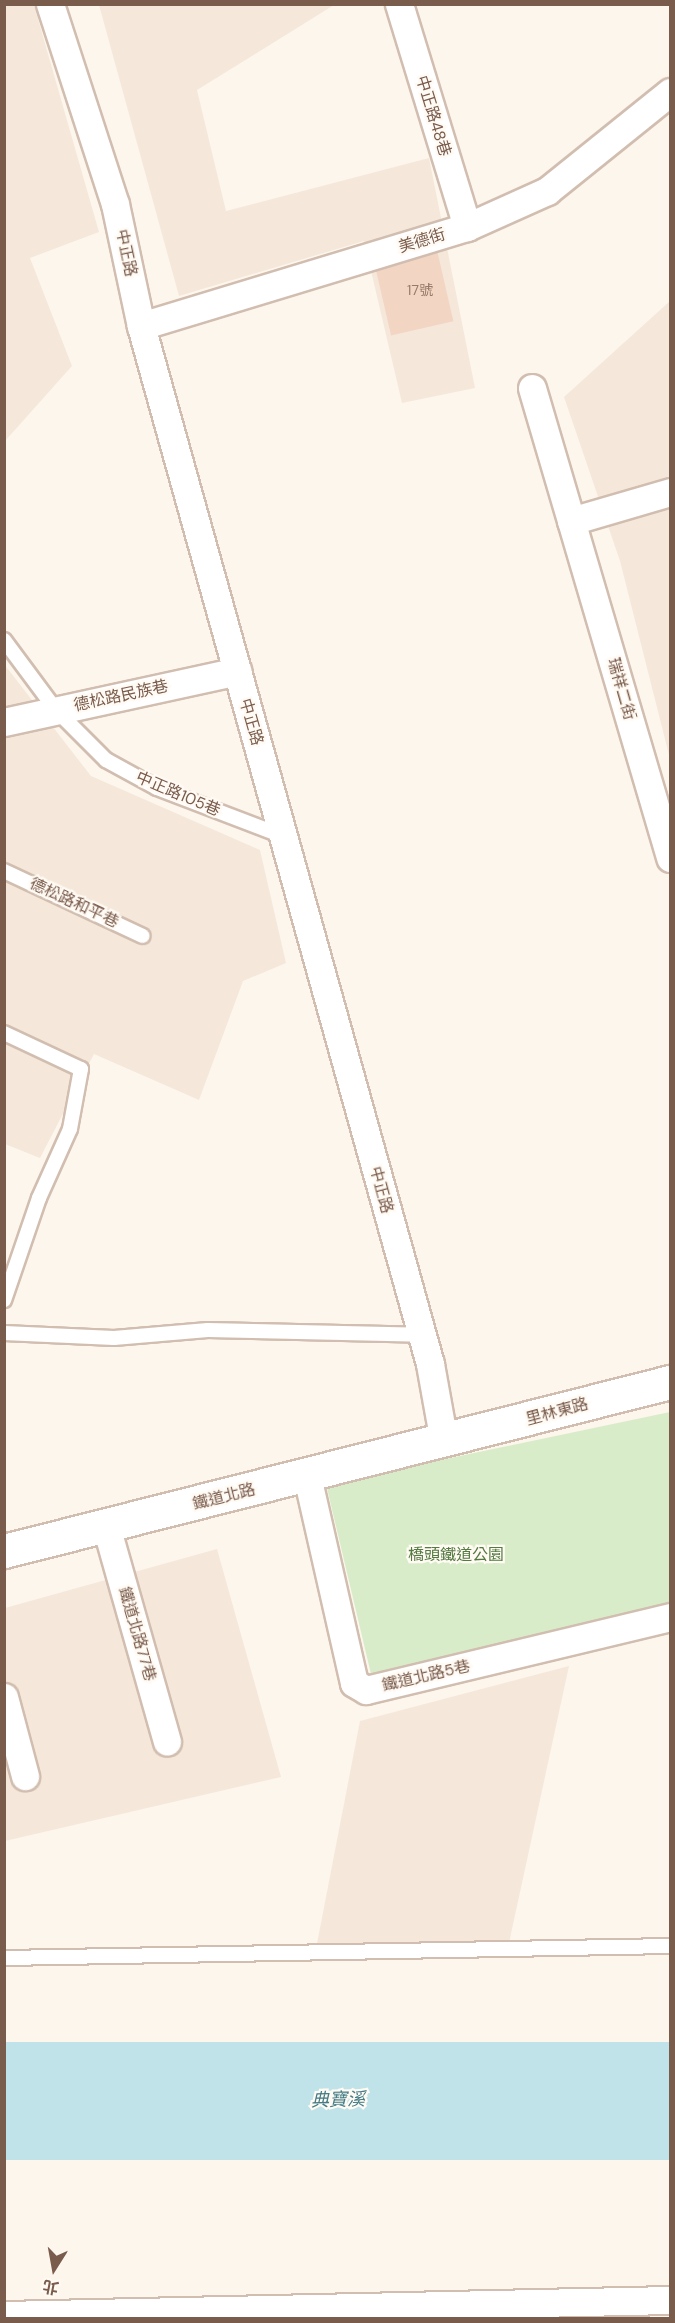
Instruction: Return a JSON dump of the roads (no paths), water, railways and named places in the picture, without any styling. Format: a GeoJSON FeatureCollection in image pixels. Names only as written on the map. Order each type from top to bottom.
{"type":"FeatureCollection","features":[{"type":"Feature","properties":{"kind":"street","name":"中正路"},"geometry":{"type":"LineString","coordinates":[[50,4],[115,204],[141,326],[421,1335],[444,1442]]}},
{"type":"Feature","properties":{"kind":"street","name":"中正路48巷"},"geometry":{"type":"LineString","coordinates":[[399,4],[467,227]]}},
{"type":"Feature","properties":{"kind":"street","name":"美德街"},"geometry":{"type":"LineString","coordinates":[[141,326],[467,227],[547,191],[670,92]]}},
{"type":"Feature","properties":{"kind":"street","name":"瑞祥二街"},"geometry":{"type":"LineString","coordinates":[[531,388],[670,858]]}},
{"type":"Feature","properties":{"kind":"street"},"geometry":{"type":"LineString","coordinates":[[571,521],[670,492]]}},
{"type":"Feature","properties":{"kind":"street","name":"德松路民族巷"},"geometry":{"type":"LineString","coordinates":[[4,722],[237,671]]}},
{"type":"Feature","properties":{"kind":"street","name":"里林東路"},"geometry":{"type":"LineString","coordinates":[[444,1442],[670,1382]]}},
{"type":"Feature","properties":{"kind":"street","name":"鐵道北路"},"geometry":{"type":"LineString","coordinates":[[4,1551],[444,1442]]}},
{"type":"Feature","properties":{"kind":"street","name":"鐵道北路5巷"},"geometry":{"type":"LineString","coordinates":[[307,1476],[354,1683],[366,1690],[670,1617]]}},
{"type":"Feature","properties":{"kind":"street","name":"鐵道北路77巷"},"geometry":{"type":"LineString","coordinates":[[106,1526],[167,1742]]}},
{"type":"Feature","properties":{"kind":"street"},"geometry":{"type":"LineString","coordinates":[[4,1697],[25,1776]]}},
{"type":"Feature","properties":{"kind":"street"},"geometry":{"type":"LineString","coordinates":[[4,2315],[670,2300]]}},
{"type":"Feature","properties":{"kind":"lane","name":"中正路105巷"},"geometry":{"type":"LineString","coordinates":[[4,640],[56,710],[116,766],[157,788],[283,836]]}},
{"type":"Feature","properties":{"kind":"lane","name":"德松路和平巷"},"geometry":{"type":"LineString","coordinates":[[4,871],[143,936]]}},
{"type":"Feature","properties":{"kind":"lane"},"geometry":{"type":"LineString","coordinates":[[4,1033],[81,1069],[70,1129],[39,1198],[4,1300]]}},
{"type":"Feature","properties":{"kind":"lane"},"geometry":{"type":"LineString","coordinates":[[4,1333],[114,1338],[208,1330],[421,1335]]}},
{"type":"Feature","properties":{"kind":"lane"},"geometry":{"type":"LineString","coordinates":[[4,1958],[670,1946]]}},
{"type":"Feature","properties":{"kind":"water","name":"典寶溪"},"geometry":{"type":"Polygon","coordinates":[[[5,2042],[670,2042],[670,2160],[5,2160],[5,2042]]]}},
{"type":"Feature","properties":{"kind":"park label","name":"橋頭鐵道公園"},"geometry":{"type":"Point","coordinates":[456,1555]}}]}
